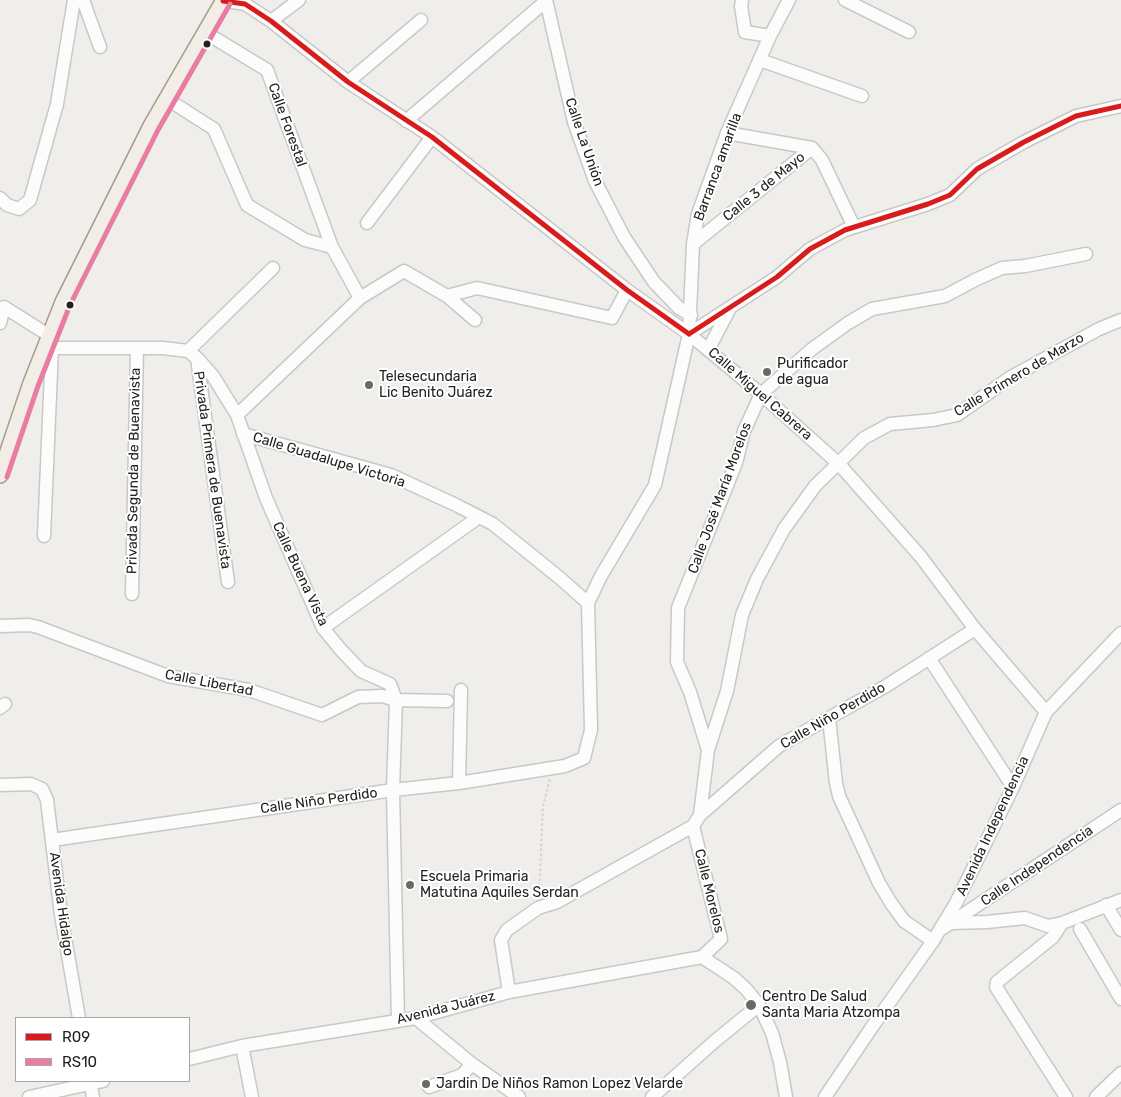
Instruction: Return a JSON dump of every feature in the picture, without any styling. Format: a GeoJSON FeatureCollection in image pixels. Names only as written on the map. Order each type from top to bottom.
{"type":"FeatureCollection","features":[{"type":"Feature","properties":{"kind":"main road"},"geometry":{"type":"LineString","coordinates":[[0,475],[30,383],[49,343],[63,302],[150,126],[206,33],[223,0]]}},
{"type":"Feature","properties":{"kind":"street"},"geometry":{"type":"LineString","coordinates":[[0,198],[6,205],[19,209],[30,200],[57,104],[74,0]]}},
{"type":"Feature","properties":{"kind":"street"},"geometry":{"type":"LineString","coordinates":[[83,0],[100,48]]}},
{"type":"Feature","properties":{"kind":"street","name":"Calle Miguel Cabrera"},"geometry":{"type":"LineString","coordinates":[[223,0],[245,4],[271,21],[348,82],[432,137],[627,290],[689,334],[761,394],[839,464],[921,557],[974,629],[1046,712]]}},
{"type":"Feature","properties":{"kind":"street"},"geometry":{"type":"LineString","coordinates":[[271,21],[299,0]]}},
{"type":"Feature","properties":{"kind":"street"},"geometry":{"type":"LineString","coordinates":[[406,121],[546,0]]}},
{"type":"Feature","properties":{"kind":"street","name":"Calle La Unión"},"geometry":{"type":"LineString","coordinates":[[546,0],[574,122],[595,181],[624,237],[654,282],[680,308],[691,315]]}},
{"type":"Feature","properties":{"kind":"street"},"geometry":{"type":"LineString","coordinates":[[742,0],[741,6],[745,32],[770,36]]}},
{"type":"Feature","properties":{"kind":"street","name":"Barranca amarilla"},"geometry":{"type":"LineString","coordinates":[[588,603],[601,576],[655,485],[689,334],[694,244],[698,214],[727,134],[770,36],[789,0]]}},
{"type":"Feature","properties":{"kind":"street"},"geometry":{"type":"LineString","coordinates":[[845,0],[909,32]]}},
{"type":"Feature","properties":{"kind":"street"},"geometry":{"type":"LineString","coordinates":[[348,82],[421,20]]}},
{"type":"Feature","properties":{"kind":"street","name":"Calle Forestal"},"geometry":{"type":"LineString","coordinates":[[206,33],[267,70],[332,247],[360,298]]}},
{"type":"Feature","properties":{"kind":"street"},"geometry":{"type":"LineString","coordinates":[[760,60],[862,96]]}},
{"type":"Feature","properties":{"kind":"street"},"geometry":{"type":"LineString","coordinates":[[167,99],[214,129],[247,205],[304,240],[332,247]]}},
{"type":"Feature","properties":{"kind":"street"},"geometry":{"type":"LineString","coordinates":[[689,334],[777,277],[810,249],[845,230],[928,204],[950,195],[977,169],[1032,138],[1076,116],[1121,106]]}},
{"type":"Feature","properties":{"kind":"street"},"geometry":{"type":"LineString","coordinates":[[727,134],[812,148],[822,160],[854,227]]}},
{"type":"Feature","properties":{"kind":"street"},"geometry":{"type":"LineString","coordinates":[[367,223],[432,137]]}},
{"type":"Feature","properties":{"kind":"street","name":"Calle 3 de Mayo"},"geometry":{"type":"LineString","coordinates":[[694,244],[812,148]]}},
{"type":"Feature","properties":{"kind":"street","name":"Calle José María Morelos"},"geometry":{"type":"LineString","coordinates":[[708,750],[690,692],[677,662],[678,608],[736,463],[744,431],[761,394],[812,349],[848,322],[872,309],[944,296],[1002,268],[1025,266],[1086,254]]}},
{"type":"Feature","properties":{"kind":"street"},"geometry":{"type":"LineString","coordinates":[[0,323],[4,307],[49,343],[163,348],[192,355],[273,268]]}},
{"type":"Feature","properties":{"kind":"street"},"geometry":{"type":"LineString","coordinates":[[238,415],[360,298],[404,270],[447,296],[475,320]]}},
{"type":"Feature","properties":{"kind":"street"},"geometry":{"type":"LineString","coordinates":[[447,296],[477,288],[612,318],[627,290]]}},
{"type":"Feature","properties":{"kind":"street"},"geometry":{"type":"LineString","coordinates":[[708,350],[730,309]]}},
{"type":"Feature","properties":{"kind":"street","name":"Calle Primero de Marzo"},"geometry":{"type":"LineString","coordinates":[[708,750],[727,691],[742,615],[756,579],[784,529],[815,486],[864,438],[890,424],[933,420],[957,415],[1011,378],[1099,329],[1121,320]]}},
{"type":"Feature","properties":{"kind":"street"},"geometry":{"type":"LineString","coordinates":[[44,536],[49,343]]}},
{"type":"Feature","properties":{"kind":"street","name":"Privada Segunda de Buenavista"},"geometry":{"type":"LineString","coordinates":[[132,594],[137,348]]}},
{"type":"Feature","properties":{"kind":"street","name":"Calle Buena Vista"},"geometry":{"type":"LineString","coordinates":[[192,355],[213,376],[238,415],[266,498],[323,628],[362,671],[390,684],[396,700]]}},
{"type":"Feature","properties":{"kind":"street","name":"Privada Primera de Buenavista"},"geometry":{"type":"LineString","coordinates":[[192,355],[228,582]]}},
{"type":"Feature","properties":{"kind":"street","name":"Calle Guadalupe Victoria"},"geometry":{"type":"LineString","coordinates":[[243,434],[391,475],[456,505],[493,524],[588,603]]}},
{"type":"Feature","properties":{"kind":"street"},"geometry":{"type":"LineString","coordinates":[[323,628],[479,517]]}},
{"type":"Feature","properties":{"kind":"street","name":"Calle Niño Perdido"},"geometry":{"type":"LineString","coordinates":[[52,840],[564,766],[584,758],[591,730],[588,603]]}},
{"type":"Feature","properties":{"kind":"street","name":"Calle Libertad"},"geometry":{"type":"LineString","coordinates":[[0,626],[29,625],[168,676],[249,690],[322,716],[358,697],[382,696],[396,700],[447,701]]}},
{"type":"Feature","properties":{"kind":"street","name":"Calle Niño Perdido"},"geometry":{"type":"LineString","coordinates":[[509,992],[501,940],[507,930],[538,908],[557,902],[697,821],[779,746],[886,686],[974,629]]}},
{"type":"Feature","properties":{"kind":"street","name":"Avenida Independencia"},"geometry":{"type":"LineString","coordinates":[[825,1097],[936,936],[956,903],[1013,787],[1046,712],[1121,633]]}},
{"type":"Feature","properties":{"kind":"street"},"geometry":{"type":"LineString","coordinates":[[929,658],[1013,787]]}},
{"type":"Feature","properties":{"kind":"street"},"geometry":{"type":"LineString","coordinates":[[459,782],[461,690]]}},
{"type":"Feature","properties":{"kind":"street"},"geometry":{"type":"LineString","coordinates":[[396,700],[394,790],[398,1021]]}},
{"type":"Feature","properties":{"kind":"street"},"geometry":{"type":"LineString","coordinates":[[829,718],[839,796],[879,883],[890,903],[904,921],[936,936]]}},
{"type":"Feature","properties":{"kind":"street"},"geometry":{"type":"LineString","coordinates":[[697,821],[708,750]]}},
{"type":"Feature","properties":{"kind":"street","name":"Avenida Hidalgo"},"geometry":{"type":"LineString","coordinates":[[0,785],[31,784],[42,790],[47,800],[60,915],[79,1017]]}},
{"type":"Feature","properties":{"kind":"street","name":"Calle Independencia"},"geometry":{"type":"LineString","coordinates":[[936,936],[952,922],[1121,810]]}},
{"type":"Feature","properties":{"kind":"street","name":"Calle Morelos"},"geometry":{"type":"LineString","coordinates":[[697,821],[721,939],[702,957]]}},
{"type":"Feature","properties":{"kind":"street","name":"Calle Independencia"},"geometry":{"type":"LineString","coordinates":[[952,922],[987,922],[1025,918],[1048,926],[1062,923],[1121,900]]}},
{"type":"Feature","properties":{"kind":"street"},"geometry":{"type":"LineString","coordinates":[[1106,905],[1121,930]]}},
{"type":"Feature","properties":{"kind":"street"},"geometry":{"type":"LineString","coordinates":[[1062,923],[1053,937],[997,982],[996,987],[1066,1097]]}},
{"type":"Feature","properties":{"kind":"street"},"geometry":{"type":"LineString","coordinates":[[1080,929],[1121,999]]}},
{"type":"Feature","properties":{"kind":"street"},"geometry":{"type":"LineString","coordinates":[[702,957],[734,978],[759,1005],[772,1033],[780,1062],[786,1097]]}},
{"type":"Feature","properties":{"kind":"street","name":"Avenida Juárez"},"geometry":{"type":"LineString","coordinates":[[190,1059],[242,1046],[416,1018],[509,992],[702,957]]}},
{"type":"Feature","properties":{"kind":"street"},"geometry":{"type":"LineString","coordinates":[[652,1097],[759,1005]]}},
{"type":"Feature","properties":{"kind":"street"},"geometry":{"type":"LineString","coordinates":[[416,1018],[472,1064],[519,1097]]}},
{"type":"Feature","properties":{"kind":"street"},"geometry":{"type":"LineString","coordinates":[[242,1046],[252,1097]]}},
{"type":"Feature","properties":{"kind":"street"},"geometry":{"type":"LineString","coordinates":[[429,1087],[462,1075],[472,1064]]}},
{"type":"Feature","properties":{"kind":"street"},"geometry":{"type":"LineString","coordinates":[[1096,1097],[1121,1073]]}},
{"type":"Feature","properties":{"kind":"street"},"geometry":{"type":"LineString","coordinates":[[30,1097],[94,1082],[93,1097]]}},
{"type":"Feature","properties":{"kind":"path"},"geometry":{"type":"LineString","coordinates":[[538,908],[543,806],[552,767]]}},
{"type":"Feature","properties":{"kind":"transit line","name":"R09"},"geometry":{"type":"LineString","coordinates":[[223,1],[245,4],[271,21],[348,82],[432,137],[627,290],[689,334]]}},
{"type":"Feature","properties":{"kind":"transit line","name":"RS10"},"geometry":{"type":"LineString","coordinates":[[7,477],[38,386],[70,305],[158,130],[230,4]]}},
{"type":"Feature","properties":{"kind":"transit line","name":"R09"},"geometry":{"type":"LineString","coordinates":[[689,334],[777,277],[810,249],[845,230],[928,204],[950,195],[977,169],[1024,142],[1076,116],[1121,106]]}},
{"type":"Feature","properties":{"kind":"place","name":"Purificador de agua"},"geometry":{"type":"Point","coordinates":[767,372]}},
{"type":"Feature","properties":{"kind":"place","name":"Telesecundaria Lic Benito Juárez"},"geometry":{"type":"Point","coordinates":[369,385]}},
{"type":"Feature","properties":{"kind":"place","name":"Escuela Primaria Matutina Aquiles Serdan"},"geometry":{"type":"Point","coordinates":[410,885]}},
{"type":"Feature","properties":{"kind":"place","name":"Centro De Salud Santa Maria Atzompa"},"geometry":{"type":"Point","coordinates":[751,1005]}},
{"type":"Feature","properties":{"kind":"place","name":"Jardin De Niños Ramon Lopez Velarde"},"geometry":{"type":"Point","coordinates":[426,1084]}}]}
